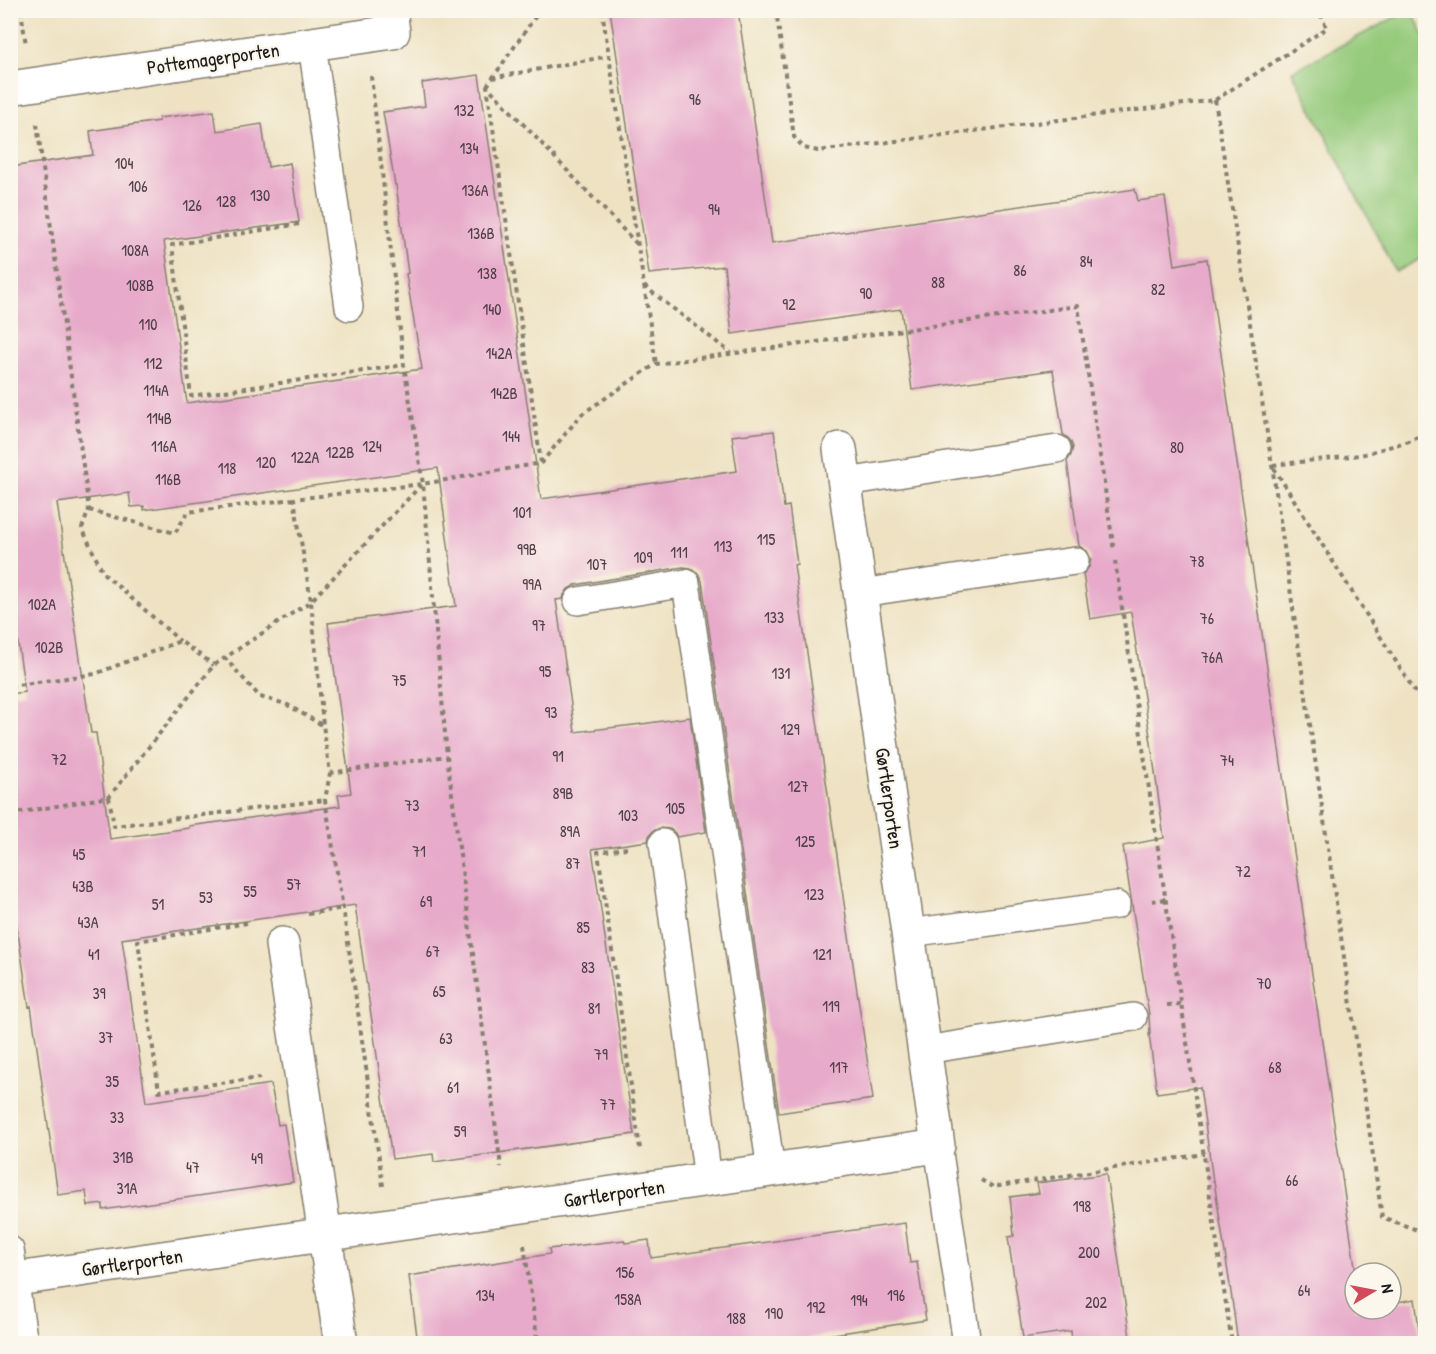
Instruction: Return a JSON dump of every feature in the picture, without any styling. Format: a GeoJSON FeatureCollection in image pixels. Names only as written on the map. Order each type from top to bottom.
{"type":"FeatureCollection","features":[{"type":"Feature","properties":{"kind":"street","name":"Pottemagerporten"},"geometry":{"type":"LineString","coordinates":[[21,86],[393,32],[390,10]]}},
{"type":"Feature","properties":{"kind":"street","name":"Gørtlerporten"},"geometry":{"type":"LineString","coordinates":[[12,1270],[325,1234],[938,1146],[840,449]]}},
{"type":"Feature","properties":{"kind":"street"},"geometry":{"type":"LineString","coordinates":[[282,944],[341,1344]]}},
{"type":"Feature","properties":{"kind":"lane"},"geometry":{"type":"LineString","coordinates":[[312,44],[349,307]]}},
{"type":"Feature","properties":{"kind":"lane"},"geometry":{"type":"LineString","coordinates":[[846,482],[1058,449]]}},
{"type":"Feature","properties":{"kind":"lane"},"geometry":{"type":"LineString","coordinates":[[861,593],[1075,561]]}},
{"type":"Feature","properties":{"kind":"lane"},"geometry":{"type":"LineString","coordinates":[[578,601],[686,583],[771,1170]]}},
{"type":"Feature","properties":{"kind":"lane"},"geometry":{"type":"LineString","coordinates":[[663,843],[708,1179]]}},
{"type":"Feature","properties":{"kind":"lane"},"geometry":{"type":"LineString","coordinates":[[909,933],[1116,905]]}},
{"type":"Feature","properties":{"kind":"lane"},"geometry":{"type":"LineString","coordinates":[[925,1050],[1133,1017]]}},
{"type":"Feature","properties":{"kind":"lane","name":"Gørtlerporten"},"geometry":{"type":"LineString","coordinates":[[938,1146],[967,1344]]}},
{"type":"Feature","properties":{"kind":"lane"},"geometry":{"type":"LineString","coordinates":[[12,1270],[24,1344]]}},
{"type":"Feature","properties":{"kind":"path"},"geometry":{"type":"LineString","coordinates":[[540,10],[487,86],[541,463]]}},
{"type":"Feature","properties":{"kind":"path"},"geometry":{"type":"LineString","coordinates":[[602,10],[656,364]]}},
{"type":"Feature","properties":{"kind":"path"},"geometry":{"type":"LineString","coordinates":[[776,10],[794,137],[804,148],[818,152],[1215,100],[1327,28],[1318,10]]}},
{"type":"Feature","properties":{"kind":"path"},"geometry":{"type":"LineString","coordinates":[[366,36],[404,365],[423,484],[447,756],[502,1172],[519,1206],[538,1344]]}},
{"type":"Feature","properties":{"kind":"path"},"geometry":{"type":"LineString","coordinates":[[492,78],[609,56]]}},
{"type":"Feature","properties":{"kind":"path"},"geometry":{"type":"LineString","coordinates":[[21,86],[89,510],[82,528],[103,573],[180,641],[214,665]]}},
{"type":"Feature","properties":{"kind":"path"},"geometry":{"type":"LineString","coordinates":[[487,86],[638,244]]}},
{"type":"Feature","properties":{"kind":"path"},"geometry":{"type":"LineString","coordinates":[[1215,100],[1272,465],[1382,1217],[1417,1230],[1425,1229]]}},
{"type":"Feature","properties":{"kind":"path"},"geometry":{"type":"LineString","coordinates":[[337,218],[172,245],[190,396],[404,365]]}},
{"type":"Feature","properties":{"kind":"path"},"geometry":{"type":"LineString","coordinates":[[644,285],[731,353]]}},
{"type":"Feature","properties":{"kind":"path"},"geometry":{"type":"LineString","coordinates":[[89,510],[175,533],[188,512],[423,484],[541,463],[582,414],[656,364],[1078,306],[1232,1344]]}},
{"type":"Feature","properties":{"kind":"path"},"geometry":{"type":"LineString","coordinates":[[1272,465],[1361,455],[1409,441],[1425,433]]}},
{"type":"Feature","properties":{"kind":"path"},"geometry":{"type":"LineString","coordinates":[[1272,465],[1425,709]]}},
{"type":"Feature","properties":{"kind":"path"},"geometry":{"type":"LineString","coordinates":[[10,814],[109,797],[214,665],[311,601],[423,484]]}},
{"type":"Feature","properties":{"kind":"path"},"geometry":{"type":"LineString","coordinates":[[294,499],[311,601],[330,773],[325,800],[343,908],[388,1225]]}},
{"type":"Feature","properties":{"kind":"path"},"geometry":{"type":"LineString","coordinates":[[10,687],[95,674],[180,641]]}},
{"type":"Feature","properties":{"kind":"path"},"geometry":{"type":"LineString","coordinates":[[224,657],[260,697],[286,704],[323,725]]}},
{"type":"Feature","properties":{"kind":"path"},"geometry":{"type":"LineString","coordinates":[[330,773],[447,756]]}},
{"type":"Feature","properties":{"kind":"path"},"geometry":{"type":"LineString","coordinates":[[109,797],[114,826],[325,800]]}},
{"type":"Feature","properties":{"kind":"path"},"geometry":{"type":"LineString","coordinates":[[646,1188],[598,852],[663,843]]}},
{"type":"Feature","properties":{"kind":"path"},"geometry":{"type":"LineString","coordinates":[[300,915],[343,908]]}},
{"type":"Feature","properties":{"kind":"path"},"geometry":{"type":"LineString","coordinates":[[256,922],[138,940],[159,1091],[301,1072]]}},
{"type":"Feature","properties":{"kind":"path"},"geometry":{"type":"LineString","coordinates":[[938,1146],[964,1170],[993,1187],[1204,1154]]}},
{"type":"Feature","properties":{"kind":"green space"},"geometry":{"type":"Polygon","coordinates":[[[1407,11],[1412,11],[1425,37],[1426,256],[1396,272],[1292,71],[1407,11]]]}},
{"type":"Feature","properties":{"kind":"building"},"geometry":{"type":"Polygon","coordinates":[[[610,10],[738,10],[772,243],[1135,189],[1138,201],[1165,197],[1175,265],[1207,259],[1354,1261],[1343,1261],[1343,1321],[1403,1321],[1403,1301],[1415,1299],[1421,1344],[1238,1344],[1200,1087],[1157,1093],[1149,1034],[1149,1015],[1123,846],[1164,838],[1151,743],[1131,612],[1090,619],[1083,574],[1089,567],[1091,559],[1087,551],[1079,546],[1067,461],[1073,447],[1070,440],[1063,434],[1053,370],[912,390],[901,309],[732,334],[724,266],[649,274],[610,10]]]}},
{"type":"Feature","properties":{"kind":"building"},"geometry":{"type":"Polygon","coordinates":[[[479,75],[541,499],[737,471],[732,436],[774,431],[784,507],[789,506],[797,564],[794,565],[873,1099],[779,1113],[702,581],[698,573],[691,568],[683,567],[575,585],[568,589],[563,599],[556,600],[575,732],[690,717],[706,832],[677,837],[670,829],[660,828],[653,831],[648,841],[592,849],[634,1134],[434,1162],[433,1154],[392,1159],[355,905],[122,939],[146,1102],[271,1084],[278,1125],[284,1124],[293,1182],[103,1210],[103,1204],[88,1206],[86,1191],[58,1195],[10,879],[10,694],[25,692],[10,588],[10,167],[93,155],[90,131],[159,121],[159,118],[214,111],[217,131],[262,124],[268,167],[290,163],[299,222],[164,241],[187,403],[422,369],[406,274],[408,273],[396,185],[383,112],[425,106],[422,83],[479,75]],[[438,468],[144,510],[144,506],[131,507],[129,493],[57,503],[91,733],[96,733],[110,839],[340,806],[338,795],[351,793],[328,623],[456,606],[438,468]]]}},
{"type":"Feature","properties":{"kind":"building"},"geometry":{"type":"Polygon","coordinates":[[[1106,1174],[1131,1344],[1072,1344],[1071,1331],[1023,1338],[1008,1237],[1014,1236],[1010,1197],[1039,1193],[1037,1183],[1106,1174]]]}},
{"type":"Feature","properties":{"kind":"building"},"geometry":{"type":"Polygon","coordinates":[[[905,1223],[910,1263],[917,1262],[926,1320],[768,1344],[418,1344],[409,1276],[550,1254],[549,1249],[624,1240],[625,1243],[649,1240],[651,1258],[905,1223]]]}}]}
